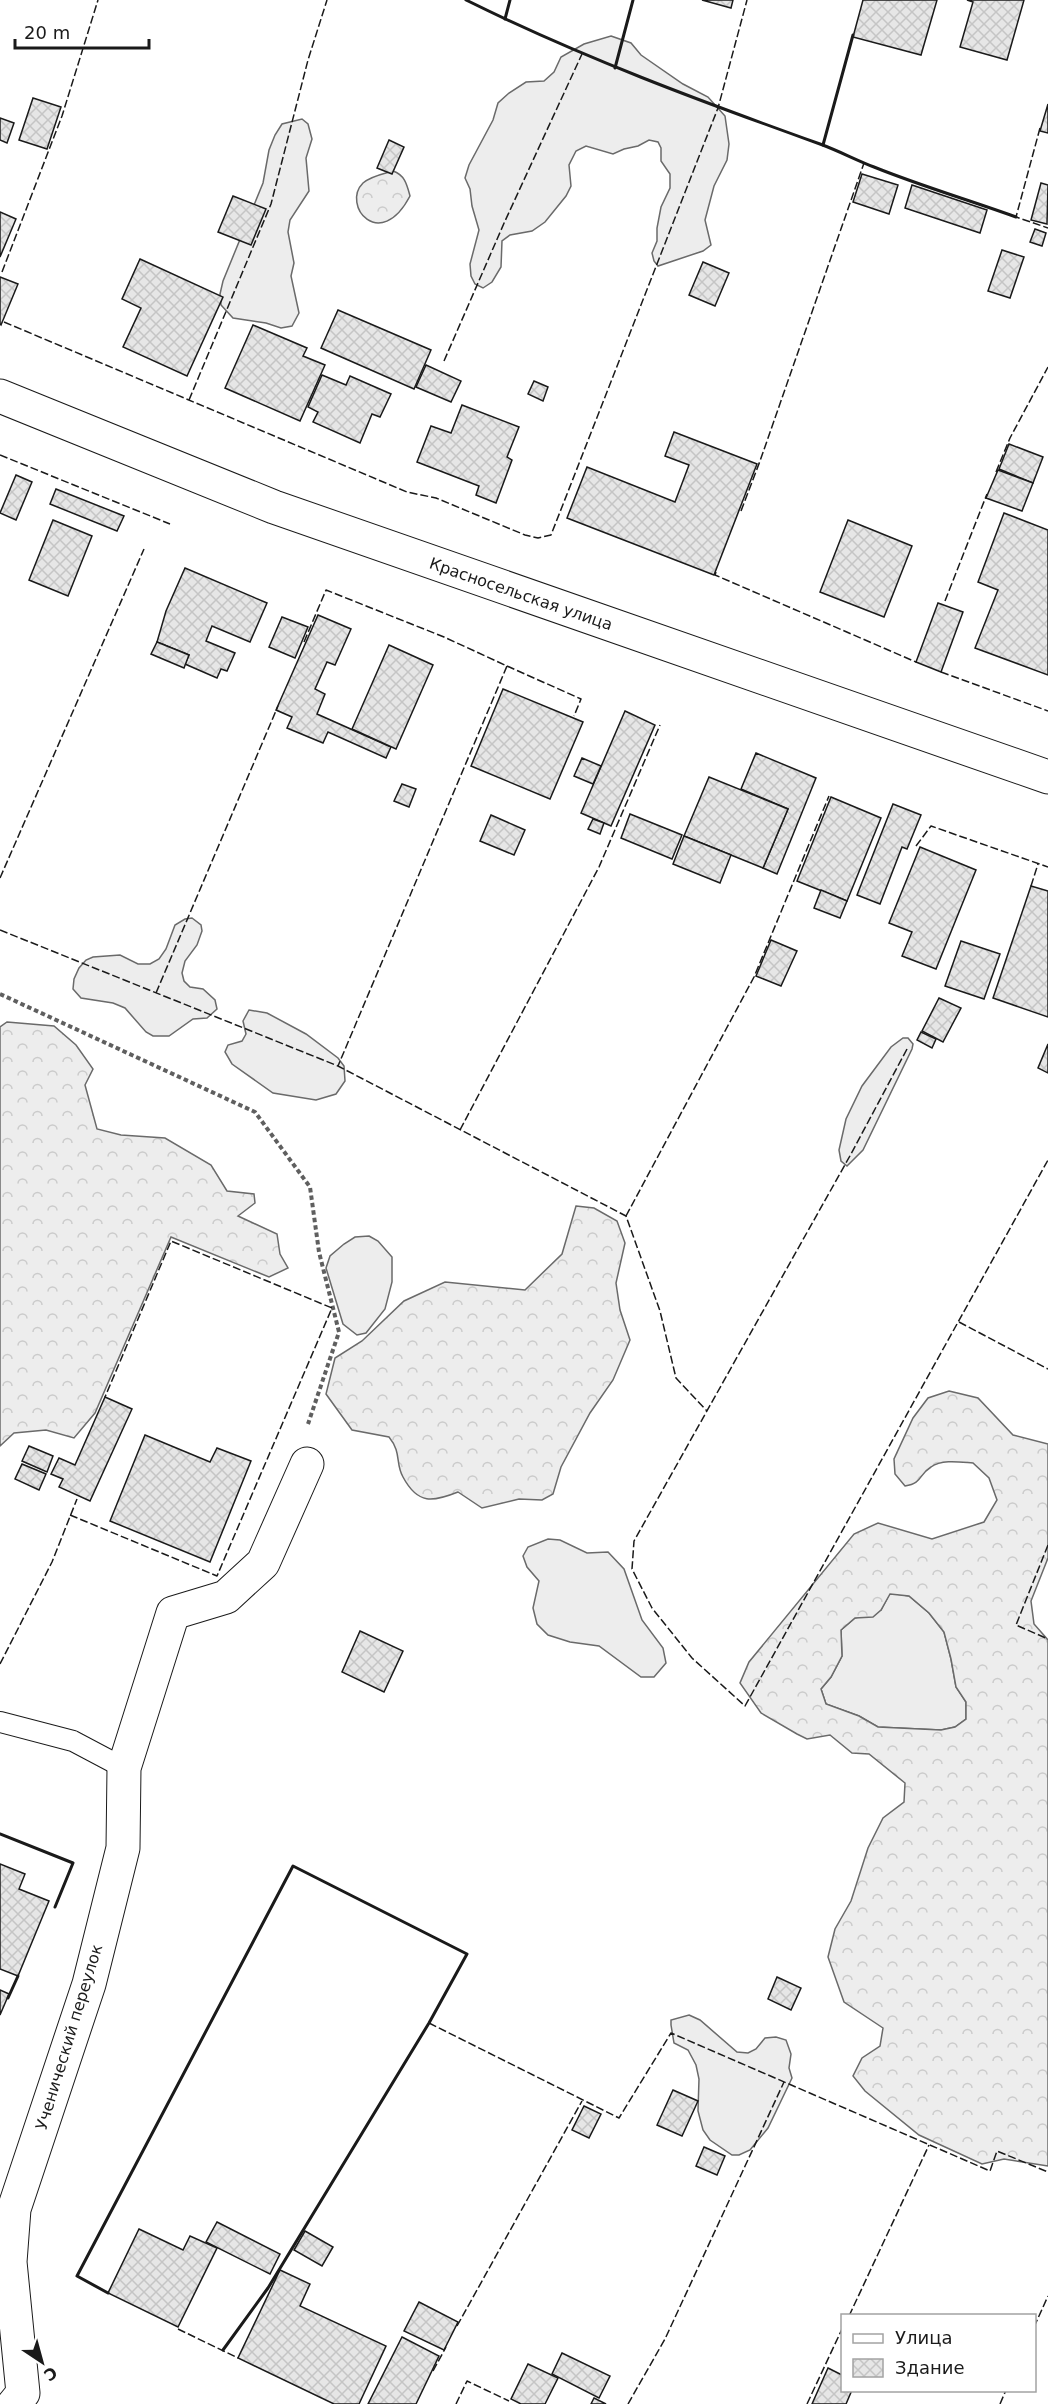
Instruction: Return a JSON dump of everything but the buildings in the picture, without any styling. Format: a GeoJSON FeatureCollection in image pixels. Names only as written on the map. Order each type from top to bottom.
{"type":"FeatureCollection","features":[{"type":"Feature","properties":{"kind":"street","name":"Красносельская улица"},"geometry":{"type":"LineString","coordinates":[[0,396],[274,507],[1048,777]]}},
{"type":"Feature","properties":{"kind":"street","name":"Ученический переулок"},"geometry":{"type":"LineString","coordinates":[[21,2396],[10,2262],[14,2210],[89,1984],[123,1848],[124,1768],[172,1613],[226,1598],[263,1563],[307,1464]]}},
{"type":"Feature","properties":{"kind":"lane"},"geometry":{"type":"LineString","coordinates":[[0,1722],[74,1741],[124,1768]]}},
{"type":"Feature","properties":{"kind":"path"},"geometry":{"type":"LineString","coordinates":[[0,994],[255,1112],[310,1187],[319,1252],[339,1332],[308,1421],[307,1464]]}},
{"type":"Feature","properties":{"kind":"shaded area"},"geometry":{"type":"Polygon","coordinates":[[[611,36],[631,43],[641,55],[683,84],[708,97],[725,116],[729,144],[727,160],[714,186],[705,220],[711,245],[703,251],[658,266],[652,253],[657,241],[661,207],[670,188],[670,174],[661,161],[661,148],[658,142],[649,140],[613,154],[586,146],[576,151],[569,165],[571,186],[566,196],[545,222],[532,231],[510,235],[502,241],[501,267],[492,282],[483,288],[475,284],[471,276],[470,264],[479,230],[470,189],[465,178],[469,165],[493,120],[498,103],[526,82],[544,81],[554,72],[561,57],[584,44],[611,36]]]}},
{"type":"Feature","properties":{"kind":"shaded area"},"geometry":{"type":"Polygon","coordinates":[[[302,119],[308,124],[312,139],[306,158],[309,191],[290,220],[288,232],[294,263],[291,276],[299,313],[292,326],[281,328],[266,323],[233,318],[221,305],[220,294],[223,281],[263,183],[269,150],[275,135],[282,124],[302,119]]]}},
{"type":"Feature","properties":{"kind":"shaded area"},"geometry":{"type":"Polygon","coordinates":[[[192,918],[201,925],[202,931],[197,945],[185,961],[182,973],[184,981],[190,987],[203,989],[215,1000],[217,1009],[207,1018],[193,1019],[169,1036],[153,1036],[146,1032],[125,1008],[113,1003],[81,998],[73,989],[79,968],[86,960],[93,957],[120,955],[138,964],[150,964],[159,959],[166,949],[175,925],[192,918]]]}},
{"type":"Feature","properties":{"kind":"shaded area"},"geometry":{"type":"Polygon","coordinates":[[[249,1010],[267,1013],[306,1034],[338,1058],[344,1066],[345,1081],[336,1094],[316,1100],[273,1093],[232,1064],[225,1052],[228,1045],[242,1041],[246,1034],[243,1021],[249,1010]]]}},
{"type":"Feature","properties":{"kind":"shaded area"},"geometry":{"type":"Polygon","coordinates":[[[903,1038],[908,1038],[913,1044],[912,1049],[863,1150],[847,1166],[841,1161],[839,1150],[846,1119],[862,1086],[891,1047],[903,1038]]]}},
{"type":"Feature","properties":{"kind":"shaded area"},"geometry":{"type":"Polygon","coordinates":[[[369,1236],[378,1241],[392,1257],[392,1282],[385,1309],[366,1333],[357,1335],[343,1324],[326,1268],[330,1256],[344,1244],[355,1237],[369,1236]]]}},
{"type":"Feature","properties":{"kind":"shaded area"},"geometry":{"type":"Polygon","coordinates":[[[548,1539],[560,1540],[587,1553],[608,1552],[624,1569],[642,1620],[663,1648],[666,1663],[654,1677],[641,1677],[599,1646],[570,1642],[548,1635],[537,1624],[533,1608],[539,1581],[527,1567],[523,1556],[528,1547],[548,1539]]]}},
{"type":"Feature","properties":{"kind":"shaded area"},"geometry":{"type":"Polygon","coordinates":[[[890,1593],[909,1596],[929,1613],[944,1632],[956,1687],[966,1702],[966,1719],[955,1727],[941,1730],[878,1727],[859,1716],[826,1704],[821,1689],[831,1677],[842,1656],[841,1630],[855,1618],[881,1610],[890,1593]]]}},
{"type":"Feature","properties":{"kind":"shaded area"},"geometry":{"type":"Polygon","coordinates":[[[689,2015],[700,2020],[737,2052],[748,2053],[756,2049],[765,2038],[776,2037],[786,2040],[791,2054],[789,2068],[792,2078],[768,2128],[750,2150],[739,2155],[732,2155],[710,2140],[703,2130],[698,2111],[699,2079],[696,2065],[688,2050],[674,2043],[671,2025],[671,2020],[689,2015]]]}},
{"type":"Feature","properties":{"kind":"green space"},"geometry":{"type":"Polygon","coordinates":[[[393,171],[403,178],[410,196],[398,213],[387,221],[376,223],[367,219],[360,212],[357,192],[366,181],[393,171]]]}},
{"type":"Feature","properties":{"kind":"green space"},"geometry":{"type":"Polygon","coordinates":[[[7,1022],[54,1026],[76,1045],[93,1069],[85,1085],[97,1129],[121,1135],[165,1138],[211,1165],[227,1191],[254,1194],[255,1203],[238,1216],[277,1234],[280,1254],[288,1268],[269,1277],[171,1237],[95,1413],[74,1438],[46,1430],[14,1433],[0,1446],[0,1027],[7,1022]]]}},
{"type":"Feature","properties":{"kind":"green space"},"geometry":{"type":"Polygon","coordinates":[[[576,1206],[594,1208],[617,1221],[625,1243],[616,1283],[620,1310],[630,1340],[613,1380],[590,1413],[561,1467],[553,1494],[542,1500],[519,1499],[482,1508],[458,1492],[434,1499],[420,1497],[414,1493],[403,1477],[396,1448],[389,1437],[352,1430],[326,1394],[335,1358],[362,1341],[404,1301],[445,1282],[525,1290],[562,1254],[576,1206]]]}},
{"type":"Feature","properties":{"kind":"green space"},"geometry":{"type":"Polygon","coordinates":[[[949,1391],[978,1398],[1013,1435],[1048,1444],[1048,1558],[1031,1601],[1034,1624],[1048,1640],[1048,2166],[1004,2159],[982,2164],[919,2135],[865,2091],[853,2076],[862,2058],[880,2046],[883,2028],[844,2002],[828,1957],[835,1929],[851,1901],[868,1848],[883,1818],[904,1802],[905,1783],[869,1754],[852,1753],[830,1735],[807,1739],[761,1713],[740,1683],[749,1662],[854,1534],[878,1523],[932,1539],[984,1522],[997,1500],[989,1478],[973,1463],[935,1464],[918,1481],[905,1486],[895,1474],[894,1459],[913,1418],[928,1398],[949,1391]],[[890,1594],[881,1610],[873,1617],[855,1618],[841,1630],[842,1656],[831,1677],[821,1689],[826,1704],[859,1716],[878,1727],[941,1730],[955,1727],[966,1719],[966,1702],[956,1687],[944,1632],[929,1613],[909,1596],[890,1594]]]}},
{"type":"Feature","properties":{"kind":"fence"},"geometry":{"type":"LineString","coordinates":[[2,272],[62,116],[98,0]]}},
{"type":"Feature","properties":{"kind":"fence"},"geometry":{"type":"LineString","coordinates":[[189,400],[271,204],[308,60],[327,0]]}},
{"type":"Feature","properties":{"kind":"fence"},"geometry":{"type":"LineString","coordinates":[[4,322],[407,492],[436,498],[525,535],[538,538],[551,535],[718,108],[747,0]]}},
{"type":"Feature","properties":{"kind":"fence"},"geometry":{"type":"LineString","coordinates":[[444,361],[582,54]]}},
{"type":"Feature","properties":{"kind":"fence"},"geometry":{"type":"LineString","coordinates":[[1040,128],[1016,217],[1048,228]]}},
{"type":"Feature","properties":{"kind":"fence"},"geometry":{"type":"LineString","coordinates":[[741,511],[864,163]]}},
{"type":"Feature","properties":{"kind":"fence"},"geometry":{"type":"LineString","coordinates":[[996,472],[1010,438],[1048,367]]}},
{"type":"Feature","properties":{"kind":"fence"},"geometry":{"type":"LineString","coordinates":[[0,455],[170,524]]}},
{"type":"Feature","properties":{"kind":"fence"},"geometry":{"type":"LineString","coordinates":[[945,601],[987,494]]}},
{"type":"Feature","properties":{"kind":"fence"},"geometry":{"type":"LineString","coordinates":[[0,878],[144,549]]}},
{"type":"Feature","properties":{"kind":"fence"},"geometry":{"type":"LineString","coordinates":[[716,572],[715,575],[916,662]]}},
{"type":"Feature","properties":{"kind":"fence"},"geometry":{"type":"LineString","coordinates":[[304,642],[326,590],[444,637],[507,666],[338,1066]]}},
{"type":"Feature","properties":{"kind":"fence"},"geometry":{"type":"LineString","coordinates":[[507,666],[581,699],[574,716]]}},
{"type":"Feature","properties":{"kind":"fence"},"geometry":{"type":"LineString","coordinates":[[941,672],[1048,711]]}},
{"type":"Feature","properties":{"kind":"fence"},"geometry":{"type":"LineString","coordinates":[[156,993],[278,706]]}},
{"type":"Feature","properties":{"kind":"fence"},"geometry":{"type":"LineString","coordinates":[[460,1130],[599,867],[660,725]]}},
{"type":"Feature","properties":{"kind":"fence"},"geometry":{"type":"LineString","coordinates":[[626,1216],[754,977],[829,796]]}},
{"type":"Feature","properties":{"kind":"fence"},"geometry":{"type":"LineString","coordinates":[[916,846],[931,826],[1048,867]]}},
{"type":"Feature","properties":{"kind":"fence"},"geometry":{"type":"LineString","coordinates":[[1031,886],[1038,864]]}},
{"type":"Feature","properties":{"kind":"fence"},"geometry":{"type":"LineString","coordinates":[[0,930],[338,1066],[626,1216],[660,1311],[676,1378],[707,1411]]}},
{"type":"Feature","properties":{"kind":"fence"},"geometry":{"type":"LineString","coordinates":[[907,1049],[851,1154],[634,1541],[632,1569],[652,1608],[692,1658],[745,1706],[1048,1160]]}},
{"type":"Feature","properties":{"kind":"fence"},"geometry":{"type":"LineString","coordinates":[[70,1515],[217,1576],[332,1308],[171,1241],[105,1397]]}},
{"type":"Feature","properties":{"kind":"fence"},"geometry":{"type":"LineString","coordinates":[[959,1322],[1048,1369]]}},
{"type":"Feature","properties":{"kind":"fence"},"geometry":{"type":"LineString","coordinates":[[0,1664],[52,1562],[77,1499]]}},
{"type":"Feature","properties":{"kind":"fence"},"geometry":{"type":"LineString","coordinates":[[1048,1545],[1016,1625],[1048,1639]]}},
{"type":"Feature","properties":{"kind":"fence"},"geometry":{"type":"LineString","coordinates":[[429,2023],[619,2118],[671,2033],[990,2171],[997,2151],[1048,2172]]}},
{"type":"Feature","properties":{"kind":"fence"},"geometry":{"type":"LineString","coordinates":[[628,2404],[665,2339],[784,2082]]}},
{"type":"Feature","properties":{"kind":"fence"},"geometry":{"type":"LineString","coordinates":[[457,2326],[582,2101]]}},
{"type":"Feature","properties":{"kind":"fence"},"geometry":{"type":"LineString","coordinates":[[850,2314],[929,2145]]}},
{"type":"Feature","properties":{"kind":"fence"},"geometry":{"type":"LineString","coordinates":[[1036,2323],[1048,2296]]}},
{"type":"Feature","properties":{"kind":"fence"},"geometry":{"type":"LineString","coordinates":[[178,2329],[238,2358]]}},
{"type":"Feature","properties":{"kind":"fence"},"geometry":{"type":"LineString","coordinates":[[807,2404],[841,2331]]}},
{"type":"Feature","properties":{"kind":"fence"},"geometry":{"type":"LineString","coordinates":[[433,2371],[446,2347]]}},
{"type":"Feature","properties":{"kind":"fence"},"geometry":{"type":"LineString","coordinates":[[456,2404],[467,2381],[509,2401]]}},
{"type":"Feature","properties":{"kind":"fence"},"geometry":{"type":"LineString","coordinates":[[1000,2404],[1005,2392]]}},
{"type":"Feature","properties":{"kind":"wall"},"geometry":{"type":"LineString","coordinates":[[466,0],[509,21],[641,77],[892,174],[1016,217]]}},
{"type":"Feature","properties":{"kind":"wall"},"geometry":{"type":"LineString","coordinates":[[505,19],[510,0]]}},
{"type":"Feature","properties":{"kind":"wall"},"geometry":{"type":"LineString","coordinates":[[615,68],[633,0]]}},
{"type":"Feature","properties":{"kind":"wall"},"geometry":{"type":"LineString","coordinates":[[823,145],[853,35]]}},
{"type":"Feature","properties":{"kind":"wall"},"geometry":{"type":"LineString","coordinates":[[0,1834],[73,1863],[55,1907]]}},
{"type":"Feature","properties":{"kind":"wall"},"geometry":{"type":"LineString","coordinates":[[108,2293],[77,2276],[293,1866],[467,1954],[429,2023],[268,2288],[223,2350]]}},
{"type":"Feature","properties":{"kind":"wall"},"geometry":{"type":"LineString","coordinates":[[8,1998],[18,1976]]}}]}
